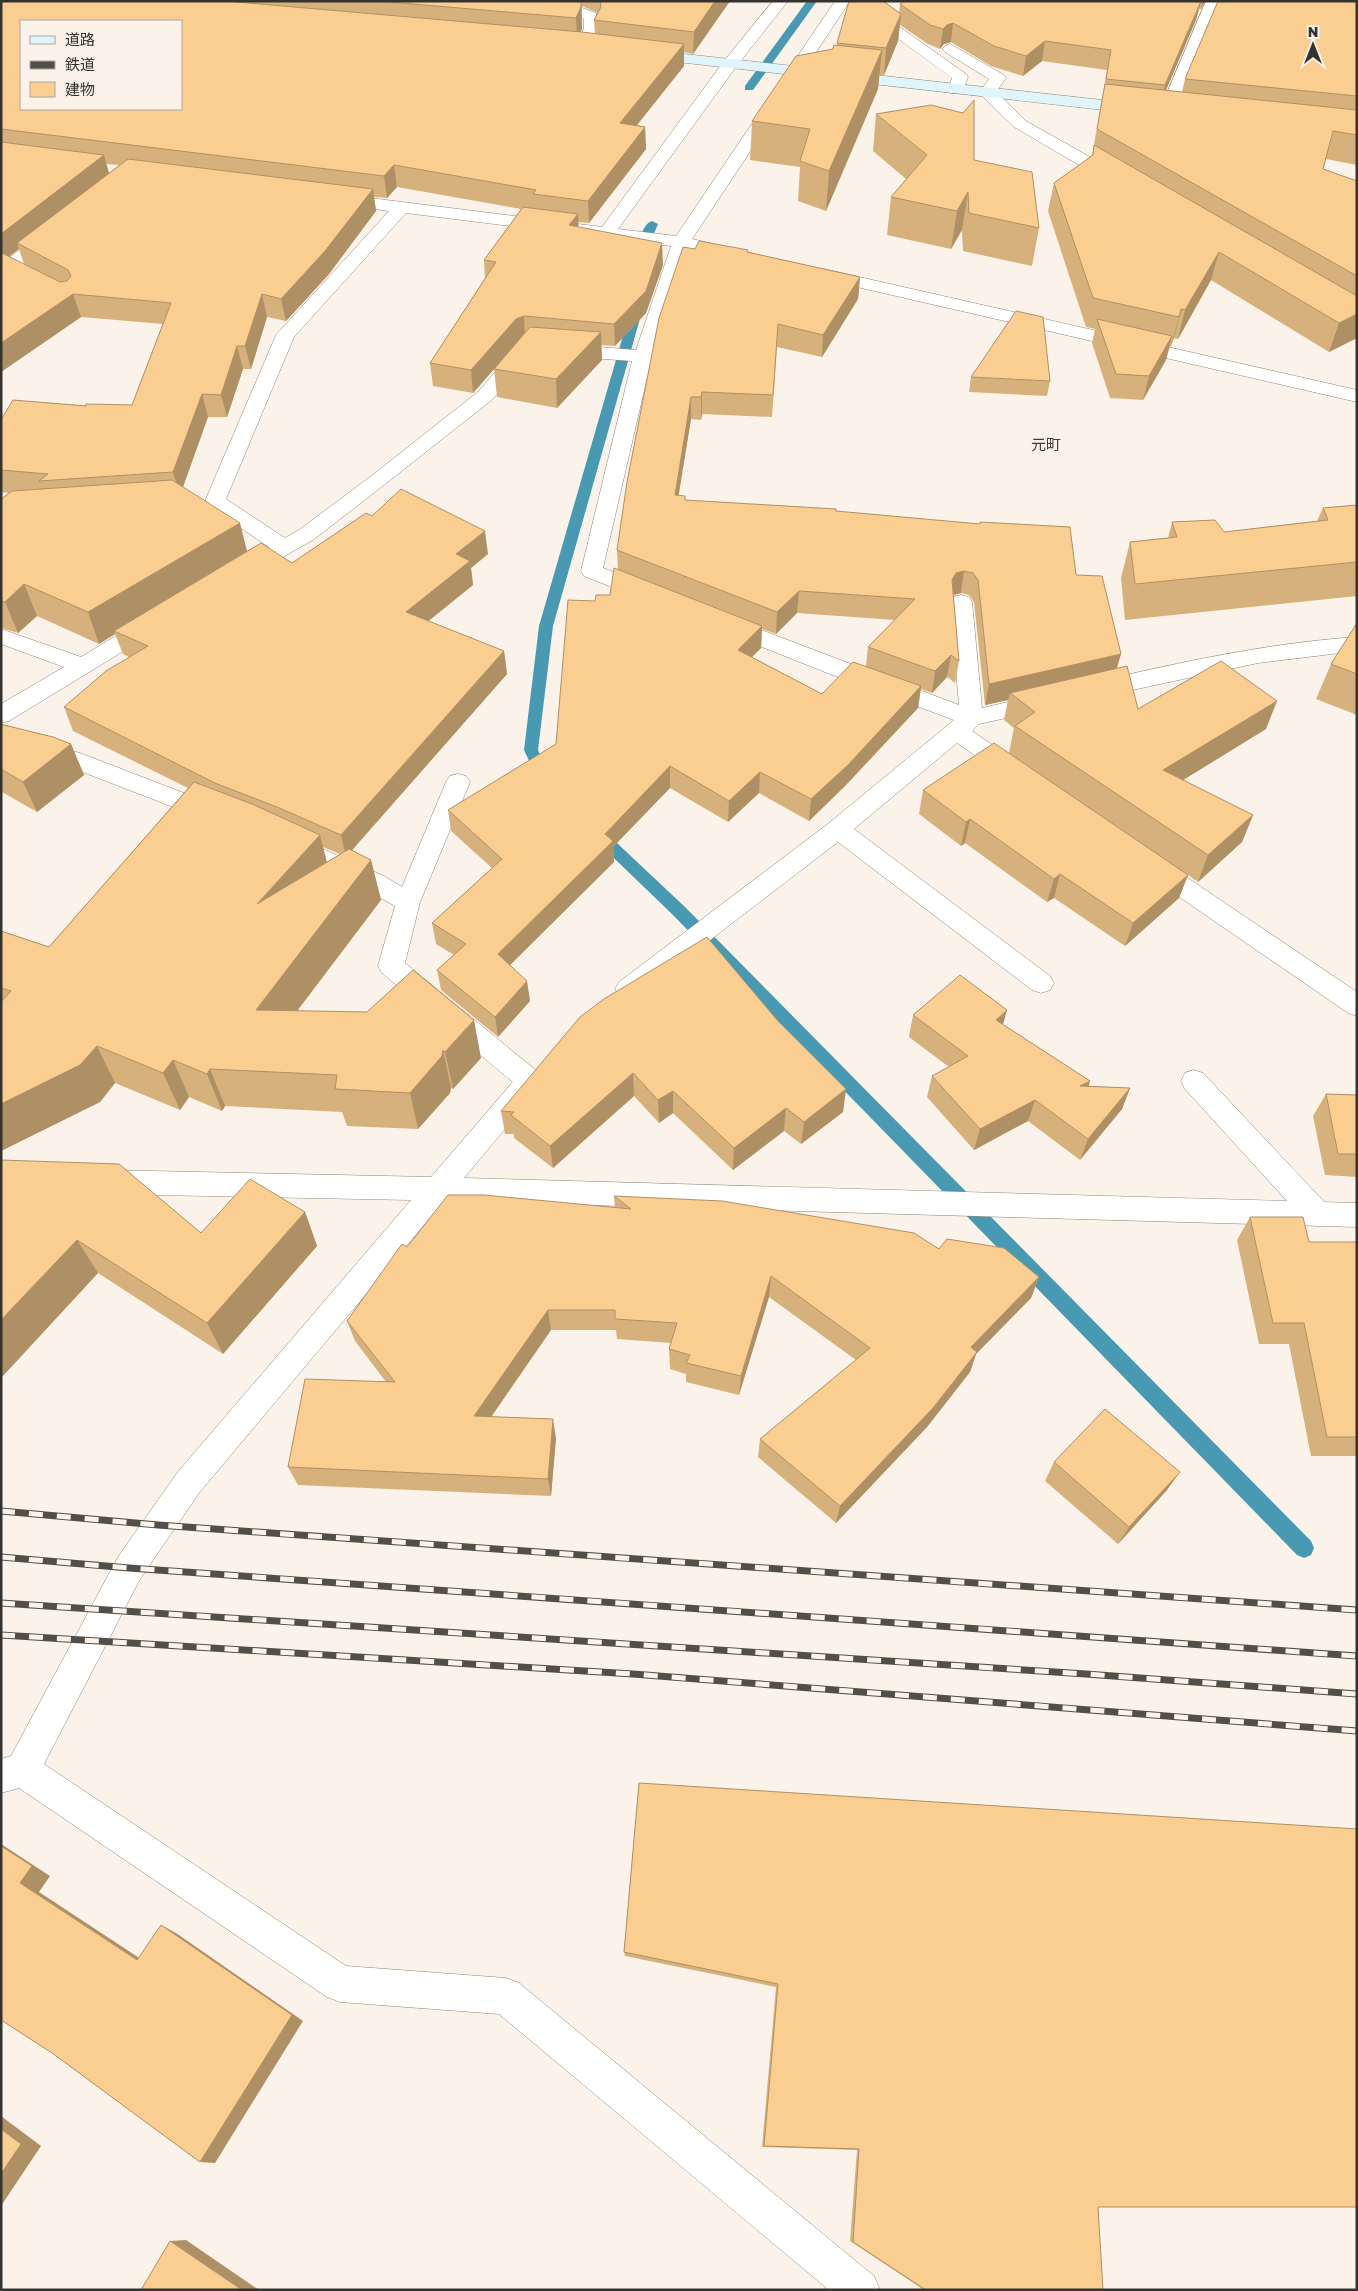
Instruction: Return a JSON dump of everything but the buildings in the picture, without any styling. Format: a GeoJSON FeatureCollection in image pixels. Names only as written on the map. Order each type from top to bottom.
{"type":"FeatureCollection","features":[{"type":"Feature","properties":{"kind":"street"},"geometry":{"type":"LineString","coordinates":[[548,1],[591,16],[592,29],[583,47]]}},
{"type":"Feature","properties":{"kind":"street"},"geometry":{"type":"LineString","coordinates":[[610,232],[730,64],[781,1]]}},
{"type":"Feature","properties":{"kind":"street"},"geometry":{"type":"LineString","coordinates":[[663,599],[592,571],[643,356],[675,241],[796,72],[843,1]]}},
{"type":"Feature","properties":{"kind":"street"},"geometry":{"type":"LineString","coordinates":[[853,1],[960,76],[956,90]]}},
{"type":"Feature","properties":{"kind":"street"},"geometry":{"type":"LineString","coordinates":[[1167,112],[1214,1]]}},
{"type":"Feature","properties":{"kind":"street"},"geometry":{"type":"LineString","coordinates":[[1188,13],[1208,16]]}},
{"type":"Feature","properties":{"kind":"street"},"geometry":{"type":"LineString","coordinates":[[563,45],[603,49]]}},
{"type":"Feature","properties":{"kind":"street"},"geometry":{"type":"LineString","coordinates":[[950,50],[998,78],[987,93]]}},
{"type":"Feature","properties":{"kind":"street"},"geometry":{"type":"LineString","coordinates":[[632,53],[1186,114]]}},
{"type":"Feature","properties":{"kind":"street"},"geometry":{"type":"LineString","coordinates":[[987,93],[1020,124],[1131,188]]}},
{"type":"Feature","properties":{"kind":"street"},"geometry":{"type":"LineString","coordinates":[[324,197],[675,241],[754,258]]}},
{"type":"Feature","properties":{"kind":"street"},"geometry":{"type":"LineString","coordinates":[[282,546],[205,502],[285,335],[402,207]]}},
{"type":"Feature","properties":{"kind":"street"},"geometry":{"type":"LineString","coordinates":[[5,270],[62,226]]}},
{"type":"Feature","properties":{"kind":"street"},"geometry":{"type":"LineString","coordinates":[[5,270],[26,276]]}},
{"type":"Feature","properties":{"kind":"street"},"geometry":{"type":"LineString","coordinates":[[809,271],[1357,396]]}},
{"type":"Feature","properties":{"kind":"street"},"geometry":{"type":"LineString","coordinates":[[224,581],[282,546],[306,535],[378,482],[486,395],[526,347],[643,356]]}},
{"type":"Feature","properties":{"kind":"street"},"geometry":{"type":"LineString","coordinates":[[961,602],[965,725]]}},
{"type":"Feature","properties":{"kind":"street"},"geometry":{"type":"LineString","coordinates":[[1,714],[166,616]]}},
{"type":"Feature","properties":{"kind":"street"},"geometry":{"type":"LineString","coordinates":[[708,617],[833,667],[965,725],[1031,782]]}},
{"type":"Feature","properties":{"kind":"street"},"geometry":{"type":"LineString","coordinates":[[1,636],[82,666]]}},
{"type":"Feature","properties":{"kind":"street"},"geometry":{"type":"LineString","coordinates":[[610,1002],[838,829],[965,725],[1071,695],[1198,666],[1326,645],[1357,644]]}},
{"type":"Feature","properties":{"kind":"street"},"geometry":{"type":"LineString","coordinates":[[1,734],[26,748],[72,759],[237,823]]}},
{"type":"Feature","properties":{"kind":"street"},"geometry":{"type":"LineString","coordinates":[[458,782],[408,902],[391,966],[535,1073],[188,1483],[158,1525],[125,1577],[12,1773],[340,1984],[506,1996],[860,2290]]}},
{"type":"Feature","properties":{"kind":"street"},"geometry":{"type":"LineString","coordinates":[[838,829],[1041,983]]}},
{"type":"Feature","properties":{"kind":"street"},"geometry":{"type":"LineString","coordinates":[[274,837],[375,883],[408,902]]}},
{"type":"Feature","properties":{"kind":"street"},"geometry":{"type":"LineString","coordinates":[[1137,855],[1357,1006]]}},
{"type":"Feature","properties":{"kind":"street"},"geometry":{"type":"LineString","coordinates":[[1194,1081],[1317,1214]]}},
{"type":"Feature","properties":{"kind":"street"},"geometry":{"type":"LineString","coordinates":[[80,1181],[1357,1215]]}},
{"type":"Feature","properties":{"kind":"waterway"},"geometry":{"type":"LineString","coordinates":[[749,88],[812,1]]}},
{"type":"Feature","properties":{"kind":"waterway"},"geometry":{"type":"LineString","coordinates":[[643,255],[645,241],[652,224]]}},
{"type":"Feature","properties":{"kind":"waterway"},"geometry":{"type":"LineString","coordinates":[[544,778],[531,750],[546,626],[637,308]]}},
{"type":"Feature","properties":{"kind":"waterway"},"geometry":{"type":"LineString","coordinates":[[596,832],[679,911],[1304,1548]]}},
{"type":"Feature","properties":{"kind":"railway"},"geometry":{"type":"LineString","coordinates":[[1,1511],[158,1525],[1357,1610]]}},
{"type":"Feature","properties":{"kind":"railway"},"geometry":{"type":"LineString","coordinates":[[1,1557],[129,1568],[1357,1656]]}},
{"type":"Feature","properties":{"kind":"railway"},"geometry":{"type":"LineString","coordinates":[[1,1603],[1086,1674],[1357,1694]]}},
{"type":"Feature","properties":{"kind":"railway"},"geometry":{"type":"LineString","coordinates":[[1,1635],[633,1674],[1357,1731]]}},
{"type":"Feature","properties":{"kind":"district","name":"元町"},"geometry":{"type":"Point","coordinates":[1046,445]}}]}
